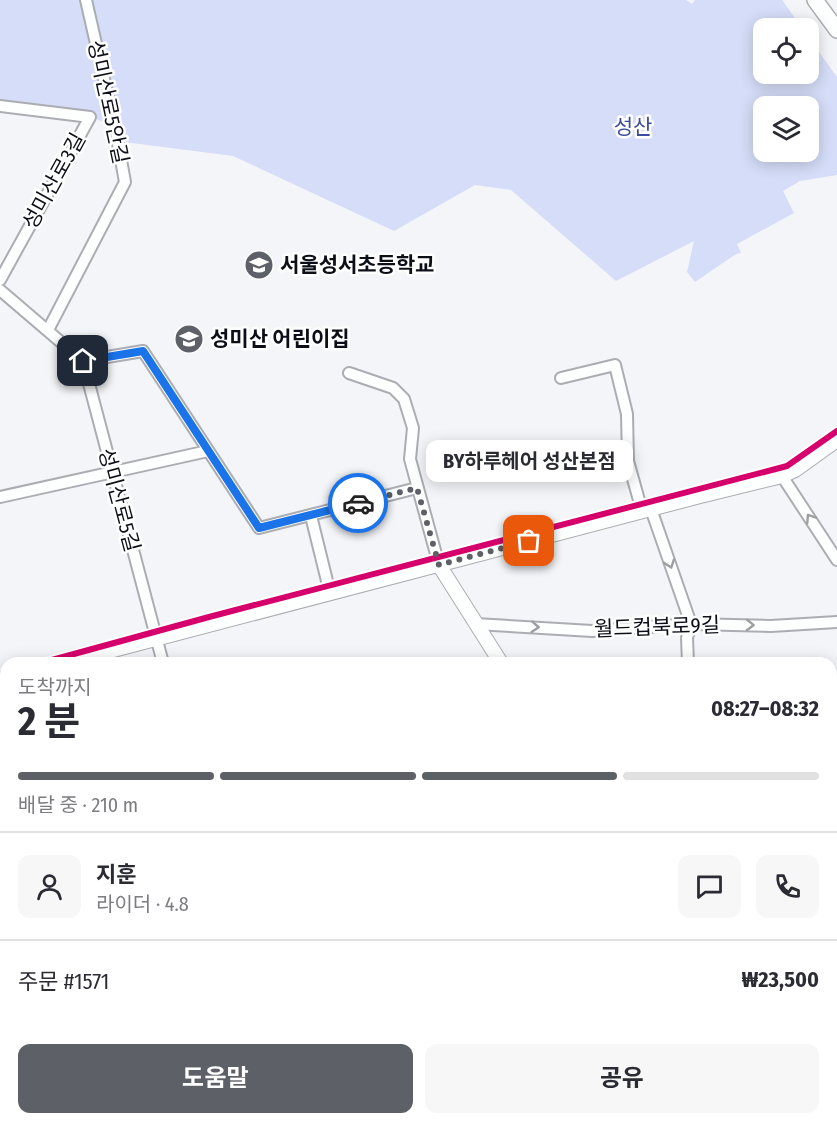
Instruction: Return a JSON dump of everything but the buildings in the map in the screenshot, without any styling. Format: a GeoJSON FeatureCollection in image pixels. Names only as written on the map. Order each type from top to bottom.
{"type":"FeatureCollection","features":[{"type":"Feature","properties":{"kind":"main road"},"geometry":{"type":"LineString","coordinates":[[815,0],[837,30]]}},
{"type":"Feature","properties":{"kind":"street","name":"성미산로5안길"},"geometry":{"type":"LineString","coordinates":[[48,330],[125,182],[86,0]]}},
{"type":"Feature","properties":{"kind":"street","name":"성미산로3길"},"geometry":{"type":"LineString","coordinates":[[0,106],[90,117],[0,280]]}},
{"type":"Feature","properties":{"kind":"street"},"geometry":{"type":"LineString","coordinates":[[0,290],[83,361],[143,351],[259,528],[417,488]]}},
{"type":"Feature","properties":{"kind":"street","name":"성미산로5길"},"geometry":{"type":"LineString","coordinates":[[83,361],[161,657]]}},
{"type":"Feature","properties":{"kind":"street"},"geometry":{"type":"LineString","coordinates":[[561,378],[615,365],[627,414],[628,461],[691,624],[687,638],[688,657]]}},
{"type":"Feature","properties":{"kind":"street"},"geometry":{"type":"LineString","coordinates":[[349,374],[393,388],[404,399],[412,428],[410,459],[439,565],[497,657]]}},
{"type":"Feature","properties":{"kind":"street"},"geometry":{"type":"LineString","coordinates":[[87,657],[782,476],[795,470],[837,440]]}},
{"type":"Feature","properties":{"kind":"street"},"geometry":{"type":"LineString","coordinates":[[0,497],[208,451]]}},
{"type":"Feature","properties":{"kind":"street"},"geometry":{"type":"LineString","coordinates":[[782,476],[837,560]]}},
{"type":"Feature","properties":{"kind":"street"},"geometry":{"type":"LineString","coordinates":[[311,516],[330,594]]}},
{"type":"Feature","properties":{"kind":"street","name":"월드컵북로9길"},"geometry":{"type":"LineString","coordinates":[[476,624],[592,631],[691,624],[771,626],[837,622]]}},
{"type":"Feature","properties":{"kind":"green space","name":"성산"},"geometry":{"type":"Polygon","coordinates":[[[0,0],[686,0],[692,4],[695,0],[782,0],[795,18],[753,18],[753,84],[819,84],[819,52],[837,77],[837,175],[800,181],[783,191],[794,213],[737,244],[741,253],[736,254],[695,282],[687,272],[694,241],[616,281],[511,190],[475,185],[394,231],[233,156],[124,142],[109,126],[94,117],[0,102],[0,0]]]}},
{"type":"Feature","properties":{"kind":"cycle path"},"geometry":{"type":"LineString","coordinates":[[63,657],[787,466],[837,431]]}},
{"type":"Feature","properties":{"kind":"way so far"},"geometry":{"type":"LineString","coordinates":[[358,503],[417,488],[439,565],[529,541]]}},
{"type":"Feature","properties":{"kind":"place","name":"서울성서초등학교"},"geometry":{"type":"Point","coordinates":[259,265]}},
{"type":"Feature","properties":{"kind":"place","name":"성미산 어린이집"},"geometry":{"type":"Point","coordinates":[189,339]}},
{"type":"Feature","properties":{"kind":"place","name":"BY하루헤어 성산본점"},"geometry":{"type":"Point","coordinates":[529,541]}},
{"type":"Feature","properties":{"kind":"route"},"geometry":{"type":"LineString","coordinates":[[83,361],[143,351],[259,528],[358,503]]}}]}
